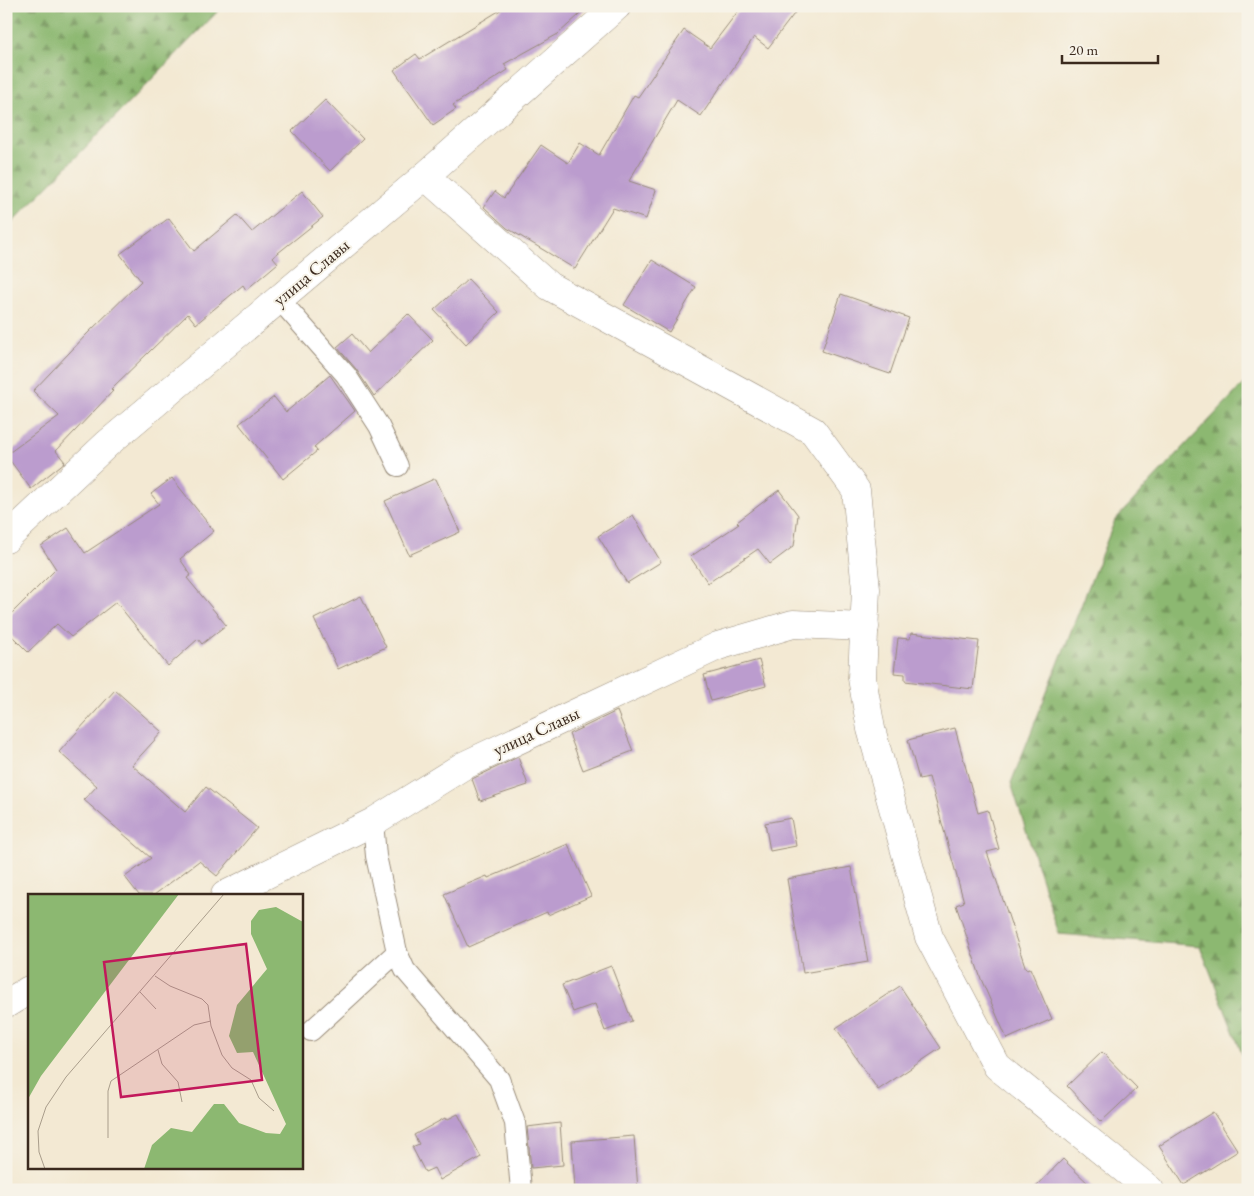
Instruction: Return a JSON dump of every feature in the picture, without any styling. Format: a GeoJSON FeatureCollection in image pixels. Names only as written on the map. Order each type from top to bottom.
{"type":"FeatureCollection","features":[{"type":"Feature","properties":{"kind":"street","name":"улица Славы"},"geometry":{"type":"LineString","coordinates":[[6,538],[107,444],[425,176],[617,6]]}},
{"type":"Feature","properties":{"kind":"street"},"geometry":{"type":"LineString","coordinates":[[425,176],[549,286],[813,431],[856,490],[866,589],[862,678],[871,729],[929,937],[997,1066],[1150,1190]]}},
{"type":"Feature","properties":{"kind":"street","name":"улица Славы"},"geometry":{"type":"LineString","coordinates":[[227,894],[373,822],[462,766],[718,646],[793,624],[865,627]]}},
{"type":"Feature","properties":{"kind":"street"},"geometry":{"type":"LineString","coordinates":[[6,1004],[28,991]]}},
{"type":"Feature","properties":{"kind":"lane"},"geometry":{"type":"LineString","coordinates":[[279,299],[346,375],[378,426],[398,466]]}},
{"type":"Feature","properties":{"kind":"lane"},"geometry":{"type":"LineString","coordinates":[[373,822],[376,856],[397,952],[405,970],[499,1078],[515,1123],[521,1190]]}},
{"type":"Feature","properties":{"kind":"lane"},"geometry":{"type":"LineString","coordinates":[[310,1031],[397,952]]}},
{"type":"Feature","properties":{"kind":"green space"},"geometry":{"type":"Polygon","coordinates":[[[6,6],[223,6],[6,229],[6,6]]]}},
{"type":"Feature","properties":{"kind":"green space"},"geometry":{"type":"Polygon","coordinates":[[[1248,379],[1248,1069],[1200,946],[1059,934],[1011,783],[1115,520],[1248,379]]]}},
{"type":"Feature","properties":{"kind":"building"},"geometry":{"type":"Polygon","coordinates":[[[507,6],[589,6],[558,34],[504,64],[508,70],[453,105],[456,109],[433,125],[394,70],[416,54],[420,59],[507,6]]]}},
{"type":"Feature","properties":{"kind":"building"},"geometry":{"type":"Polygon","coordinates":[[[742,6],[800,6],[768,48],[754,37],[701,116],[677,100],[629,181],[656,190],[646,219],[613,208],[575,269],[507,228],[484,207],[495,191],[504,198],[541,145],[568,163],[580,143],[599,155],[634,95],[638,97],[684,30],[710,48],[742,6]]]}},
{"type":"Feature","properties":{"kind":"building"},"geometry":{"type":"Polygon","coordinates":[[[325,100],[363,139],[330,171],[292,131],[325,100]]]}},
{"type":"Feature","properties":{"kind":"building"},"geometry":{"type":"Polygon","coordinates":[[[302,191],[323,217],[273,257],[278,263],[246,290],[243,285],[196,324],[188,314],[111,389],[113,391],[56,451],[65,462],[31,489],[6,455],[59,416],[33,391],[141,281],[120,254],[169,218],[194,251],[237,215],[252,232],[302,191]]]}},
{"type":"Feature","properties":{"kind":"building"},"geometry":{"type":"Polygon","coordinates":[[[652,260],[696,287],[669,332],[624,305],[652,260]]]}},
{"type":"Feature","properties":{"kind":"building"},"geometry":{"type":"Polygon","coordinates":[[[468,279],[499,312],[466,344],[434,310],[468,279]]]}},
{"type":"Feature","properties":{"kind":"building"},"geometry":{"type":"Polygon","coordinates":[[[841,294],[909,318],[890,374],[822,351],[841,294]]]}},
{"type":"Feature","properties":{"kind":"building"},"geometry":{"type":"Polygon","coordinates":[[[408,314],[433,340],[374,396],[356,369],[337,347],[352,334],[368,353],[408,314]]]}},
{"type":"Feature","properties":{"kind":"building"},"geometry":{"type":"Polygon","coordinates":[[[330,375],[355,411],[314,447],[317,451],[283,479],[239,424],[274,397],[286,412],[330,375]]]}},
{"type":"Feature","properties":{"kind":"building"},"geometry":{"type":"Polygon","coordinates":[[[172,478],[214,531],[180,559],[191,575],[187,578],[226,625],[202,644],[198,639],[168,666],[116,602],[71,637],[57,624],[28,652],[6,630],[6,619],[56,569],[41,546],[68,528],[85,553],[159,504],[151,494],[172,478]]]}},
{"type":"Feature","properties":{"kind":"building"},"geometry":{"type":"Polygon","coordinates":[[[436,479],[460,532],[409,555],[385,501],[436,479]]]}},
{"type":"Feature","properties":{"kind":"building"},"geometry":{"type":"Polygon","coordinates":[[[779,490],[798,515],[794,546],[770,564],[758,549],[708,583],[690,557],[739,524],[737,522],[779,490]]]}},
{"type":"Feature","properties":{"kind":"building"},"geometry":{"type":"Polygon","coordinates":[[[633,515],[661,562],[627,583],[598,536],[633,515]]]}},
{"type":"Feature","properties":{"kind":"building"},"geometry":{"type":"Polygon","coordinates":[[[361,596],[386,647],[338,669],[314,619],[361,596]]]}},
{"type":"Feature","properties":{"kind":"building"},"geometry":{"type":"Polygon","coordinates":[[[911,633],[979,641],[973,689],[905,681],[905,674],[894,673],[898,638],[910,639],[911,633]]]}},
{"type":"Feature","properties":{"kind":"building"},"geometry":{"type":"Polygon","coordinates":[[[759,660],[766,686],[711,701],[704,675],[759,660]]]}},
{"type":"Feature","properties":{"kind":"building"},"geometry":{"type":"Polygon","coordinates":[[[115,690],[162,732],[132,765],[185,812],[206,787],[257,828],[217,876],[199,861],[155,894],[138,894],[125,877],[151,858],[84,800],[97,786],[59,752],[115,690]]]}},
{"type":"Feature","properties":{"kind":"building"},"geometry":{"type":"Polygon","coordinates":[[[617,711],[633,751],[583,770],[569,734],[617,711]]]}},
{"type":"Feature","properties":{"kind":"building"},"geometry":{"type":"Polygon","coordinates":[[[955,728],[978,813],[988,810],[999,849],[987,852],[1026,969],[1030,968],[1052,1019],[1007,1039],[981,979],[956,905],[964,902],[929,777],[919,779],[908,740],[955,728]]]}},
{"type":"Feature","properties":{"kind":"building"},"geometry":{"type":"Polygon","coordinates":[[[518,757],[528,785],[480,801],[472,779],[518,757]]]}},
{"type":"Feature","properties":{"kind":"building"},"geometry":{"type":"Polygon","coordinates":[[[791,818],[796,846],[770,851],[765,823],[791,818]]]}},
{"type":"Feature","properties":{"kind":"building"},"geometry":{"type":"Polygon","coordinates":[[[568,844],[591,896],[548,915],[547,912],[468,947],[444,894],[487,876],[488,878],[568,844]]]}},
{"type":"Feature","properties":{"kind":"building"},"geometry":{"type":"Polygon","coordinates":[[[851,867],[868,962],[803,973],[787,879],[851,867]]]}},
{"type":"Feature","properties":{"kind":"building"},"geometry":{"type":"Polygon","coordinates":[[[611,966],[632,1021],[605,1031],[595,1004],[573,1012],[562,985],[611,966]]]}},
{"type":"Feature","properties":{"kind":"building"},"geometry":{"type":"Polygon","coordinates":[[[900,986],[941,1048],[878,1090],[836,1028],[900,986]]]}},
{"type":"Feature","properties":{"kind":"building"},"geometry":{"type":"Polygon","coordinates":[[[1102,1052],[1137,1088],[1101,1122],[1067,1086],[1102,1052]]]}},
{"type":"Feature","properties":{"kind":"building"},"geometry":{"type":"Polygon","coordinates":[[[1213,1112],[1238,1151],[1184,1185],[1159,1146],[1213,1112]]]}},
{"type":"Feature","properties":{"kind":"building"},"geometry":{"type":"Polygon","coordinates":[[[458,1114],[481,1157],[440,1180],[434,1168],[425,1172],[412,1147],[419,1144],[414,1135],[445,1118],[446,1120],[458,1114]]]}},
{"type":"Feature","properties":{"kind":"building"},"geometry":{"type":"Polygon","coordinates":[[[560,1123],[563,1165],[531,1168],[527,1127],[560,1123]]]}},
{"type":"Feature","properties":{"kind":"building"},"geometry":{"type":"Polygon","coordinates":[[[634,1136],[638,1190],[575,1190],[572,1141],[634,1136]]]}},
{"type":"Feature","properties":{"kind":"building"},"geometry":{"type":"Polygon","coordinates":[[[1063,1159],[1095,1190],[1033,1190],[1063,1159]]]}}]}
